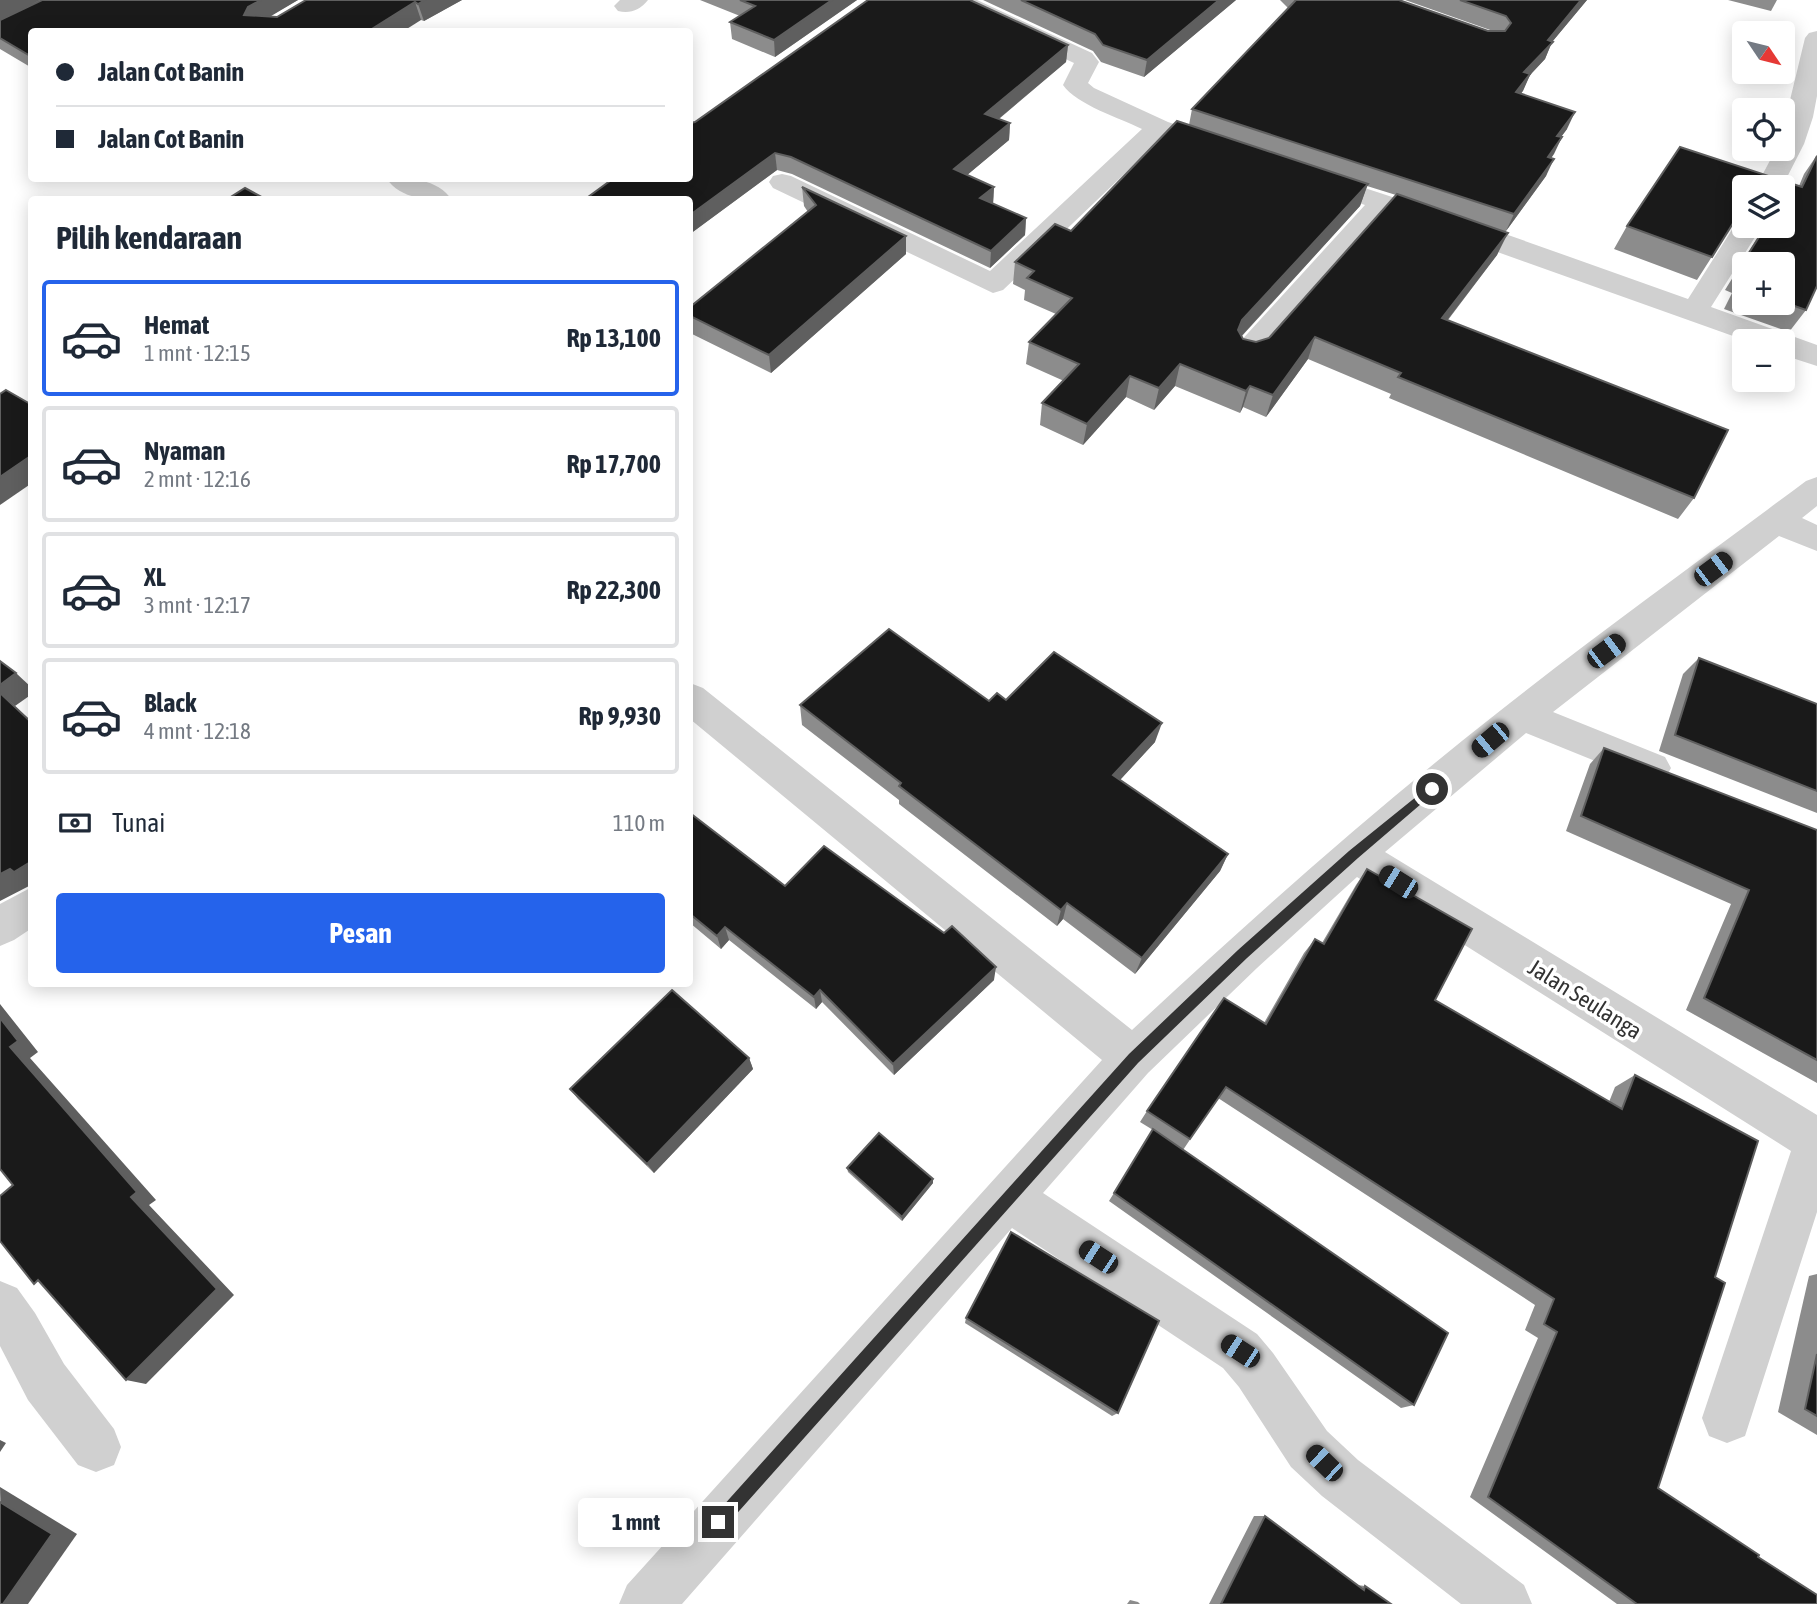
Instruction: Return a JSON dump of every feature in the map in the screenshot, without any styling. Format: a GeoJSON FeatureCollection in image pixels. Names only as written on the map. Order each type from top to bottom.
{"type":"FeatureCollection","features":[{"type":"Feature","properties":{"kind":"street"},"geometry":{"type":"LineString","coordinates":[[958,0],[1083,58],[1087,67],[1074,85],[1085,93],[1159,127],[1241,155]]}},
{"type":"Feature","properties":{"kind":"street"},"geometry":{"type":"LineString","coordinates":[[1775,175],[1791,144],[1800,117],[1817,37]]}},
{"type":"Feature","properties":{"kind":"street"},"geometry":{"type":"LineString","coordinates":[[782,182],[993,284],[1159,127]]}},
{"type":"Feature","properties":{"kind":"street"},"geometry":{"type":"LineString","coordinates":[[1293,172],[1742,329]]}},
{"type":"Feature","properties":{"kind":"street"},"geometry":{"type":"LineString","coordinates":[[406,182],[432,196]]}},
{"type":"Feature","properties":{"kind":"street"},"geometry":{"type":"LineString","coordinates":[[1250,351],[1383,202]]}},
{"type":"Feature","properties":{"kind":"street"},"geometry":{"type":"LineString","coordinates":[[1694,312],[1740,238]]}},
{"type":"Feature","properties":{"kind":"street"},"geometry":{"type":"LineString","coordinates":[[1795,348],[1817,356]]}},
{"type":"Feature","properties":{"kind":"street"},"geometry":{"type":"LineString","coordinates":[[646,1604],[1133,1058],[1242,954],[1353,854],[1521,715],[1817,489]]}},
{"type":"Feature","properties":{"kind":"street"},"geometry":{"type":"LineString","coordinates":[[1777,521],[1817,539]]}},
{"type":"Feature","properties":{"kind":"street"},"geometry":{"type":"LineString","coordinates":[[693,700],[1017,961],[1133,1058]]}},
{"type":"Feature","properties":{"kind":"street"},"geometry":{"type":"LineString","coordinates":[[1521,715],[1688,782]]}},
{"type":"Feature","properties":{"kind":"street","name":"Jalan Seulanga"},"geometry":{"type":"LineString","coordinates":[[1353,854],[1817,1141]]}},
{"type":"Feature","properties":{"kind":"street"},"geometry":{"type":"LineString","coordinates":[[0,927],[28,908]]}},
{"type":"Feature","properties":{"kind":"street"},"geometry":{"type":"LineString","coordinates":[[1727,1418],[1817,1141]]}},
{"type":"Feature","properties":{"kind":"street"},"geometry":{"type":"LineString","coordinates":[[1007,1197],[1240,1351],[1256,1370],[1309,1449],[1506,1604]]}},
{"type":"Feature","properties":{"kind":"street"},"geometry":{"type":"LineString","coordinates":[[0,1306],[18,1330],[46,1382],[96,1447]]}},
{"type":"Feature","properties":{"kind":"building"},"geometry":{"type":"Polygon","coordinates":[[[42,0],[261,0],[248,7],[244,15],[277,17],[306,0],[425,0],[418,4],[415,2],[373,28],[28,28],[28,55],[0,38],[0,20],[42,0]]]}},
{"type":"Feature","properties":{"kind":"building"},"geometry":{"type":"Polygon","coordinates":[[[740,0],[832,0],[774,40],[730,22],[755,6],[740,0]]]}},
{"type":"Feature","properties":{"kind":"building"},"geometry":{"type":"Polygon","coordinates":[[[868,0],[970,0],[1068,45],[985,114],[1010,123],[954,169],[994,187],[980,198],[1026,218],[991,251],[791,157],[775,153],[693,213],[693,196],[589,196],[609,182],[693,182],[695,122],[868,0]]]}},
{"type":"Feature","properties":{"kind":"building"},"geometry":{"type":"Polygon","coordinates":[[[1021,0],[1219,0],[1147,60],[1103,45],[1095,34],[1021,0]]]}},
{"type":"Feature","properties":{"kind":"building"},"geometry":{"type":"Polygon","coordinates":[[[1296,0],[1399,0],[1488,31],[1505,31],[1511,23],[1506,16],[1460,0],[1581,0],[1548,40],[1553,42],[1524,72],[1530,74],[1516,92],[1575,112],[1557,136],[1562,137],[1548,157],[1554,159],[1514,214],[1192,109],[1296,0]]]}},
{"type":"Feature","properties":{"kind":"building"},"geometry":{"type":"Polygon","coordinates":[[[1177,121],[1368,184],[1242,320],[1238,330],[1243,339],[1256,342],[1269,338],[1397,194],[1508,233],[1442,318],[1728,430],[1694,498],[1398,377],[1401,373],[1315,337],[1273,395],[1250,386],[1246,391],[1180,364],[1159,388],[1130,376],[1087,424],[1042,403],[1079,364],[1029,342],[1072,298],[1027,278],[1034,271],[1015,262],[1055,224],[1071,231],[1177,121]]]}},
{"type":"Feature","properties":{"kind":"building"},"geometry":{"type":"Polygon","coordinates":[[[1680,147],[1765,175],[1732,175],[1732,225],[1712,257],[1627,226],[1680,147]]]}},
{"type":"Feature","properties":{"kind":"building"},"geometry":{"type":"Polygon","coordinates":[[[1817,156],[1817,286],[1806,310],[1795,306],[1795,252],[1750,252],[1758,238],[1795,238],[1795,185],[1802,187],[1817,156]]]}},
{"type":"Feature","properties":{"kind":"building"},"geometry":{"type":"Polygon","coordinates":[[[802,187],[906,236],[769,355],[693,317],[693,305],[816,205],[802,187]]]}},
{"type":"Feature","properties":{"kind":"building"},"geometry":{"type":"Polygon","coordinates":[[[245,188],[260,196],[232,196],[245,188]]]}},
{"type":"Feature","properties":{"kind":"building"},"geometry":{"type":"Polygon","coordinates":[[[6,390],[28,403],[28,458],[0,477],[0,394],[6,390]]]}},
{"type":"Feature","properties":{"kind":"building"},"geometry":{"type":"Polygon","coordinates":[[[889,629],[989,701],[997,693],[1006,700],[1054,652],[1162,723],[1113,775],[1228,854],[1142,958],[1067,903],[1061,910],[899,786],[901,783],[800,705],[889,629]]]}},
{"type":"Feature","properties":{"kind":"building"},"geometry":{"type":"Polygon","coordinates":[[[1699,658],[1817,704],[1817,791],[1675,735],[1699,658]]]}},
{"type":"Feature","properties":{"kind":"building"},"geometry":{"type":"Polygon","coordinates":[[[0,661],[16,673],[0,685],[0,661]]]}},
{"type":"Feature","properties":{"kind":"building"},"geometry":{"type":"Polygon","coordinates":[[[0,693],[28,719],[28,863],[14,872],[10,869],[0,874],[0,693]]]}},
{"type":"Feature","properties":{"kind":"building"},"geometry":{"type":"Polygon","coordinates":[[[1604,748],[1817,830],[1817,1060],[1704,998],[1749,890],[1581,816],[1604,748]]]}},
{"type":"Feature","properties":{"kind":"building"},"geometry":{"type":"Polygon","coordinates":[[[693,815],[785,886],[824,846],[944,933],[952,926],[996,967],[893,1064],[820,990],[814,997],[725,927],[717,936],[693,916],[693,815]]]}},
{"type":"Feature","properties":{"kind":"building"},"geometry":{"type":"Polygon","coordinates":[[[1367,869],[1472,929],[1435,1000],[1622,1109],[1635,1075],[1758,1141],[1715,1277],[1725,1283],[1658,1488],[1817,1595],[1817,1604],[1637,1604],[1488,1497],[1557,1332],[1544,1324],[1554,1299],[1226,1087],[1190,1139],[1147,1111],[1224,998],[1266,1024],[1315,939],[1324,944],[1367,869]]]}},
{"type":"Feature","properties":{"kind":"building"},"geometry":{"type":"Polygon","coordinates":[[[672,990],[749,1058],[647,1164],[570,1089],[672,990]]]}},
{"type":"Feature","properties":{"kind":"building"},"geometry":{"type":"Polygon","coordinates":[[[0,1018],[18,1041],[10,1047],[137,1192],[131,1197],[217,1289],[126,1380],[38,1280],[34,1284],[0,1241],[0,1196],[13,1185],[0,1169],[0,1018]]]}},
{"type":"Feature","properties":{"kind":"building"},"geometry":{"type":"Polygon","coordinates":[[[1153,1129],[1448,1333],[1414,1405],[1114,1193],[1153,1129]]]}},
{"type":"Feature","properties":{"kind":"building"},"geometry":{"type":"Polygon","coordinates":[[[879,1133],[933,1179],[902,1217],[847,1168],[879,1133]]]}},
{"type":"Feature","properties":{"kind":"building"},"geometry":{"type":"Polygon","coordinates":[[[1011,1232],[1159,1321],[1118,1413],[966,1318],[1011,1232]]]}},
{"type":"Feature","properties":{"kind":"building"},"geometry":{"type":"Polygon","coordinates":[[[1817,1354],[1817,1416],[1805,1409],[1817,1354]]]}},
{"type":"Feature","properties":{"kind":"building"},"geometry":{"type":"Polygon","coordinates":[[[0,1502],[52,1534],[3,1604],[0,1604],[0,1502]]]}},
{"type":"Feature","properties":{"kind":"building"},"geometry":{"type":"Polygon","coordinates":[[[1265,1516],[1364,1590],[1365,1586],[1391,1604],[1221,1604],[1265,1516]]]}},
{"type":"Feature","properties":{"kind":"route"},"geometry":{"type":"LineString","coordinates":[[718,1522],[1133,1058],[1242,954],[1353,854],[1432,789]]}}]}
